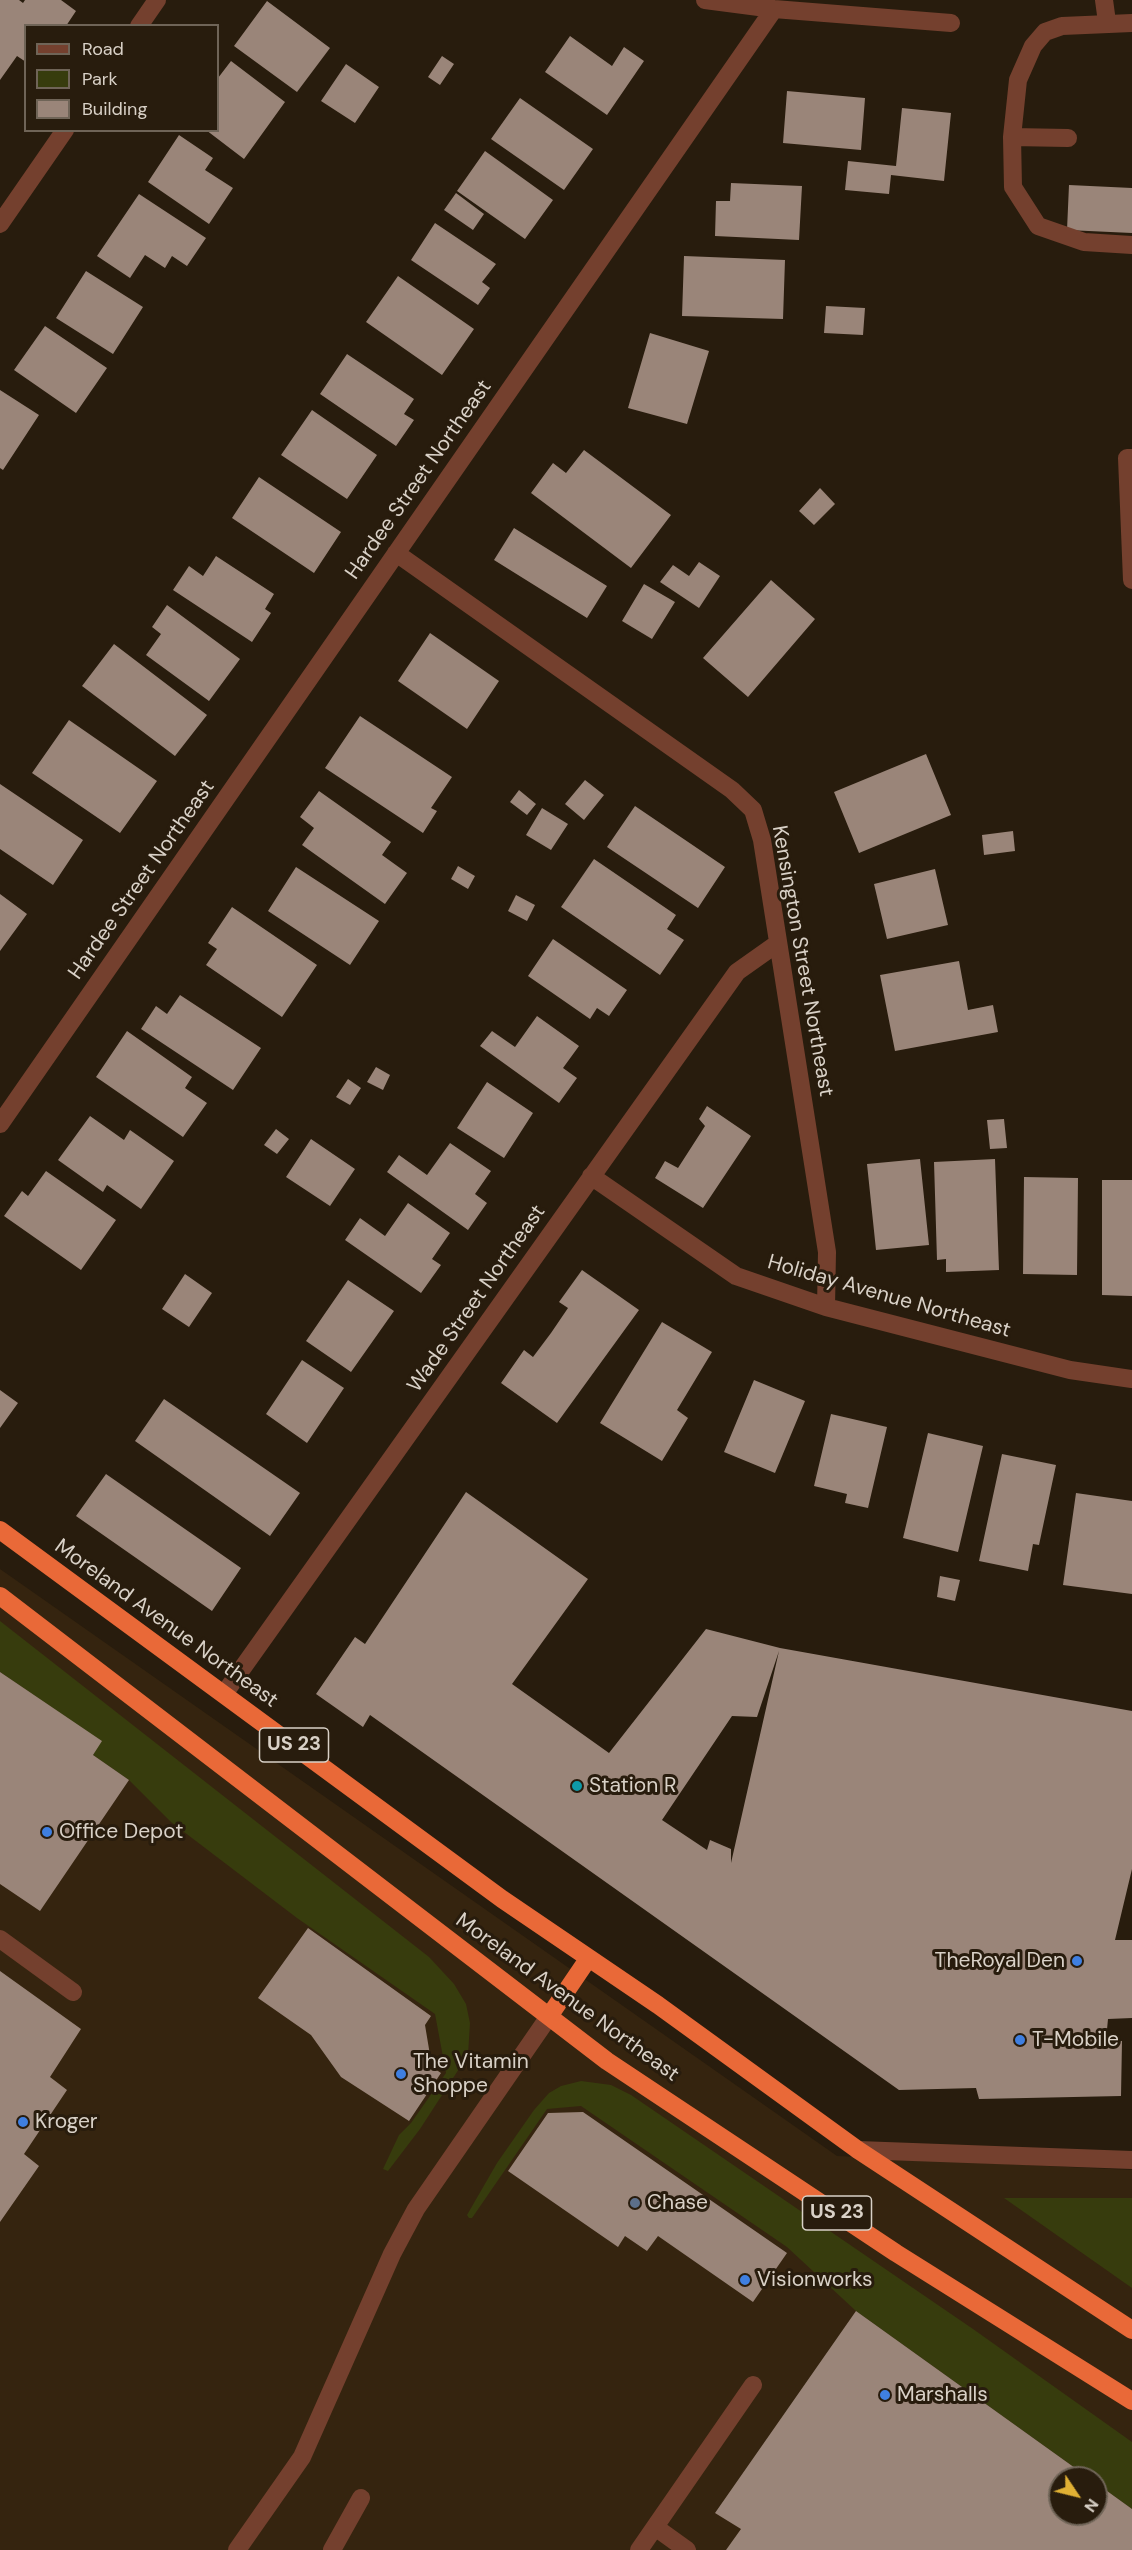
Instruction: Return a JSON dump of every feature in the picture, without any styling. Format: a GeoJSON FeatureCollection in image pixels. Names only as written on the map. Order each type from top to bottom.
{"type":"FeatureCollection","features":[{"type":"Feature","properties":{"kind":"highway","name":"Moreland Avenue Northeast"},"geometry":{"type":"LineString","coordinates":[[0,1530],[502,1899],[658,2005],[858,2150],[1132,2330]]}},
{"type":"Feature","properties":{"kind":"highway","name":"Moreland Avenue Northeast"},"geometry":{"type":"LineString","coordinates":[[0,1596],[469,1956],[550,2015],[607,2061],[887,2246],[1132,2401]]}},
{"type":"Feature","properties":{"kind":"highway"},"geometry":{"type":"LineString","coordinates":[[550,2015],[588,1959]]}},
{"type":"Feature","properties":{"kind":"street"},"geometry":{"type":"LineString","coordinates":[[140,24],[157,0]]}},
{"type":"Feature","properties":{"kind":"street"},"geometry":{"type":"LineString","coordinates":[[705,0],[774,9],[951,23]]}},
{"type":"Feature","properties":{"kind":"street"},"geometry":{"type":"LineString","coordinates":[[1104,0],[1107,22]]}},
{"type":"Feature","properties":{"kind":"street","name":"Hardee Street Northeast"},"geometry":{"type":"LineString","coordinates":[[0,1124],[774,9]]}},
{"type":"Feature","properties":{"kind":"street"},"geometry":{"type":"LineString","coordinates":[[1132,23],[1107,22],[1062,26],[1045,32],[1033,46],[1018,80],[1012,137],[1013,187],[1038,226],[1084,242],[1132,244]]}},
{"type":"Feature","properties":{"kind":"street"},"geometry":{"type":"LineString","coordinates":[[0,224],[64,132]]}},
{"type":"Feature","properties":{"kind":"street"},"geometry":{"type":"LineString","coordinates":[[1012,137],[1068,138]]}},
{"type":"Feature","properties":{"kind":"street"},"geometry":{"type":"LineString","coordinates":[[1132,458],[1127,458],[1132,580]]}},
{"type":"Feature","properties":{"kind":"street","name":"Kensington Street Northeast"},"geometry":{"type":"LineString","coordinates":[[396,553],[732,790],[753,810],[762,840],[827,1252],[826,1307]]}},
{"type":"Feature","properties":{"kind":"street","name":"Wade Street Northeast"},"geometry":{"type":"LineString","coordinates":[[224,1694],[737,972],[778,943]]}},
{"type":"Feature","properties":{"kind":"street","name":"Holiday Avenue Northeast"},"geometry":{"type":"LineString","coordinates":[[591,1176],[736,1276],[826,1307],[1070,1370],[1132,1379]]}},
{"type":"Feature","properties":{"kind":"street"},"geometry":{"type":"LineString","coordinates":[[0,1939],[73,1992]]}},
{"type":"Feature","properties":{"kind":"street"},"geometry":{"type":"LineString","coordinates":[[237,2550],[302,2457],[392,2254],[417,2209],[550,2015]]}},
{"type":"Feature","properties":{"kind":"street"},"geometry":{"type":"LineString","coordinates":[[858,2150],[1132,2160]]}},
{"type":"Feature","properties":{"kind":"street"},"geometry":{"type":"LineString","coordinates":[[639,2550],[753,2385]]}},
{"type":"Feature","properties":{"kind":"street"},"geometry":{"type":"LineString","coordinates":[[332,2550],[362,2498]]}},
{"type":"Feature","properties":{"kind":"street"},"geometry":{"type":"LineString","coordinates":[[655,2527],[687,2550]]}},
{"type":"Feature","properties":{"kind":"shaded area"},"geometry":{"type":"Polygon","coordinates":[[[0,1569],[837,2156],[1132,2170],[1132,2550],[0,2550],[0,1569]]]}},
{"type":"Feature","properties":{"kind":"green space"},"geometry":{"type":"Polygon","coordinates":[[[0,1621],[429,1957],[454,1984],[466,2004],[470,2023],[468,2055],[420,2129],[388,2171],[383,2169],[399,2135],[411,2123],[446,2073],[435,2014],[297,1918],[171,1822],[129,1780],[93,1755],[101,1741],[0,1672],[0,1621]]]}},
{"type":"Feature","properties":{"kind":"green space"},"geometry":{"type":"Polygon","coordinates":[[[581,2081],[611,2085],[631,2095],[973,2329],[1132,2442],[1132,2509],[1108,2492],[1108,2466],[1072,2466],[856,2311],[787,2247],[581,2106],[547,2109],[472,2218],[469,2218],[467,2215],[497,2163],[534,2110],[549,2093],[561,2086],[581,2081]]]}},
{"type":"Feature","properties":{"kind":"green space"},"geometry":{"type":"Polygon","coordinates":[[[1004,2198],[1132,2198],[1132,2288],[1004,2198]]]}},
{"type":"Feature","properties":{"kind":"building"},"geometry":{"type":"Polygon","coordinates":[[[0,0],[19,0],[23,3],[25,0],[61,0],[76,11],[67,24],[24,24],[24,61],[17,56],[0,80],[0,0]]]}},
{"type":"Feature","properties":{"kind":"building"},"geometry":{"type":"Polygon","coordinates":[[[267,1],[330,48],[297,92],[234,46],[267,1]]]}},
{"type":"Feature","properties":{"kind":"building"},"geometry":{"type":"Polygon","coordinates":[[[570,36],[612,66],[624,47],[644,61],[607,115],[545,72],[570,36]]]}},
{"type":"Feature","properties":{"kind":"building"},"geometry":{"type":"Polygon","coordinates":[[[442,56],[454,64],[440,85],[428,77],[442,56]]]}},
{"type":"Feature","properties":{"kind":"building"},"geometry":{"type":"Polygon","coordinates":[[[231,61],[285,102],[244,159],[209,132],[219,132],[219,77],[231,61]]]}},
{"type":"Feature","properties":{"kind":"building"},"geometry":{"type":"Polygon","coordinates":[[[346,64],[379,87],[355,123],[321,101],[346,64]]]}},
{"type":"Feature","properties":{"kind":"building"},"geometry":{"type":"Polygon","coordinates":[[[787,91],[865,98],[861,150],[783,143],[787,91]]]}},
{"type":"Feature","properties":{"kind":"building"},"geometry":{"type":"Polygon","coordinates":[[[520,98],[593,149],[564,190],[491,139],[520,98]]]}},
{"type":"Feature","properties":{"kind":"building"},"geometry":{"type":"Polygon","coordinates":[[[902,108],[951,113],[944,181],[891,175],[889,194],[845,190],[848,161],[896,166],[902,108]]]}},
{"type":"Feature","properties":{"kind":"building"},"geometry":{"type":"Polygon","coordinates":[[[179,135],[213,158],[205,170],[233,188],[209,224],[148,182],[179,135]]]}},
{"type":"Feature","properties":{"kind":"building"},"geometry":{"type":"Polygon","coordinates":[[[485,151],[553,200],[525,239],[457,191],[485,151]]]}},
{"type":"Feature","properties":{"kind":"building"},"geometry":{"type":"Polygon","coordinates":[[[731,183],[802,186],[799,240],[715,236],[716,201],[730,201],[731,183]]]}},
{"type":"Feature","properties":{"kind":"building"},"geometry":{"type":"Polygon","coordinates":[[[1069,185],[1132,188],[1132,233],[1067,230],[1069,185]]]}},
{"type":"Feature","properties":{"kind":"building"},"geometry":{"type":"Polygon","coordinates":[[[456,193],[484,214],[473,230],[444,210],[456,193]]]}},
{"type":"Feature","properties":{"kind":"building"},"geometry":{"type":"Polygon","coordinates":[[[139,194],[206,238],[187,266],[172,256],[165,268],[145,255],[130,278],[97,256],[139,194]]]}},
{"type":"Feature","properties":{"kind":"building"},"geometry":{"type":"Polygon","coordinates":[[[435,223],[496,264],[482,282],[490,288],[478,305],[411,260],[435,223]]]}},
{"type":"Feature","properties":{"kind":"building"},"geometry":{"type":"Polygon","coordinates":[[[684,256],[785,260],[783,319],[682,316],[684,256]]]}},
{"type":"Feature","properties":{"kind":"building"},"geometry":{"type":"Polygon","coordinates":[[[86,271],[143,307],[113,354],[56,318],[86,271]]]}},
{"type":"Feature","properties":{"kind":"building"},"geometry":{"type":"Polygon","coordinates":[[[398,276],[474,329],[442,375],[366,322],[398,276]]]}},
{"type":"Feature","properties":{"kind":"building"},"geometry":{"type":"Polygon","coordinates":[[[826,306],[865,308],[863,335],[824,333],[826,306]]]}},
{"type":"Feature","properties":{"kind":"building"},"geometry":{"type":"Polygon","coordinates":[[[45,326],[107,368],[76,413],[14,370],[45,326]]]}},
{"type":"Feature","properties":{"kind":"building"},"geometry":{"type":"Polygon","coordinates":[[[650,333],[709,351],[687,424],[628,408],[650,333]]]}},
{"type":"Feature","properties":{"kind":"building"},"geometry":{"type":"Polygon","coordinates":[[[347,354],[414,399],[404,414],[414,420],[396,446],[320,394],[347,354]]]}},
{"type":"Feature","properties":{"kind":"building"},"geometry":{"type":"Polygon","coordinates":[[[0,390],[39,415],[3,470],[0,468],[0,390]]]}},
{"type":"Feature","properties":{"kind":"building"},"geometry":{"type":"Polygon","coordinates":[[[312,410],[377,455],[347,499],[281,455],[312,410]]]}},
{"type":"Feature","properties":{"kind":"building"},"geometry":{"type":"Polygon","coordinates":[[[584,450],[671,515],[631,568],[531,493],[553,463],[566,473],[584,450]]]}},
{"type":"Feature","properties":{"kind":"building"},"geometry":{"type":"Polygon","coordinates":[[[259,477],[341,532],[314,573],[232,518],[259,477]]]}},
{"type":"Feature","properties":{"kind":"building"},"geometry":{"type":"Polygon","coordinates":[[[820,488],[835,504],[814,525],[799,511],[820,488]]]}},
{"type":"Feature","properties":{"kind":"building"},"geometry":{"type":"Polygon","coordinates":[[[514,528],[607,586],[587,618],[494,560],[514,528]]]}},
{"type":"Feature","properties":{"kind":"building"},"geometry":{"type":"Polygon","coordinates":[[[216,556],[274,594],[265,609],[271,613],[252,642],[173,590],[189,566],[203,576],[216,556]]]}},
{"type":"Feature","properties":{"kind":"building"},"geometry":{"type":"Polygon","coordinates":[[[699,562],[720,576],[699,608],[660,582],[673,565],[689,576],[699,562]]]}},
{"type":"Feature","properties":{"kind":"building"},"geometry":{"type":"Polygon","coordinates":[[[771,580],[815,619],[748,697],[703,658],[771,580]]]}},
{"type":"Feature","properties":{"kind":"building"},"geometry":{"type":"Polygon","coordinates":[[[644,584],[675,602],[652,639],[622,621],[644,584]]]}},
{"type":"Feature","properties":{"kind":"building"},"geometry":{"type":"Polygon","coordinates":[[[167,605],[240,659],[209,701],[146,655],[161,634],[152,627],[167,605]]]}},
{"type":"Feature","properties":{"kind":"building"},"geometry":{"type":"Polygon","coordinates":[[[430,633],[499,681],[467,729],[398,681],[430,633]]]}},
{"type":"Feature","properties":{"kind":"building"},"geometry":{"type":"Polygon","coordinates":[[[114,644],[207,715],[175,756],[82,686],[114,644]]]}},
{"type":"Feature","properties":{"kind":"building"},"geometry":{"type":"Polygon","coordinates":[[[360,716],[452,777],[431,808],[437,811],[423,833],[325,768],[360,716]]]}},
{"type":"Feature","properties":{"kind":"building"},"geometry":{"type":"Polygon","coordinates":[[[69,720],[157,781],[120,833],[32,773],[69,720]]]}},
{"type":"Feature","properties":{"kind":"building"},"geometry":{"type":"Polygon","coordinates":[[[926,754],[951,815],[859,853],[834,792],[926,754]]]}},
{"type":"Feature","properties":{"kind":"building"},"geometry":{"type":"Polygon","coordinates":[[[585,780],[604,795],[584,820],[565,804],[585,780]]]}},
{"type":"Feature","properties":{"kind":"building"},"geometry":{"type":"Polygon","coordinates":[[[0,784],[83,840],[53,885],[0,849],[0,784]]]}},
{"type":"Feature","properties":{"kind":"building"},"geometry":{"type":"Polygon","coordinates":[[[519,790],[536,804],[527,815],[510,802],[519,790]]]}},
{"type":"Feature","properties":{"kind":"building"},"geometry":{"type":"Polygon","coordinates":[[[319,791],[391,842],[382,855],[407,873],[385,904],[302,845],[314,828],[300,817],[319,791]]]}},
{"type":"Feature","properties":{"kind":"building"},"geometry":{"type":"Polygon","coordinates":[[[635,806],[725,867],[698,908],[607,847],[635,806]]]}},
{"type":"Feature","properties":{"kind":"building"},"geometry":{"type":"Polygon","coordinates":[[[542,808],[568,824],[551,850],[526,835],[542,808]]]}},
{"type":"Feature","properties":{"kind":"building"},"geometry":{"type":"Polygon","coordinates":[[[1013,831],[1015,851],[984,855],[982,835],[1013,831]]]}},
{"type":"Feature","properties":{"kind":"building"},"geometry":{"type":"Polygon","coordinates":[[[594,859],[676,915],[667,929],[684,940],[660,975],[561,907],[594,859]]]}},
{"type":"Feature","properties":{"kind":"building"},"geometry":{"type":"Polygon","coordinates":[[[458,866],[475,876],[468,889],[451,879],[458,866]]]}},
{"type":"Feature","properties":{"kind":"building"},"geometry":{"type":"Polygon","coordinates":[[[296,867],[379,921],[350,965],[268,911],[296,867]]]}},
{"type":"Feature","properties":{"kind":"building"},"geometry":{"type":"Polygon","coordinates":[[[935,869],[948,925],[887,939],[874,884],[935,869]]]}},
{"type":"Feature","properties":{"kind":"building"},"geometry":{"type":"Polygon","coordinates":[[[0,894],[27,914],[0,951],[0,894]]]}},
{"type":"Feature","properties":{"kind":"building"},"geometry":{"type":"Polygon","coordinates":[[[516,895],[535,905],[527,921],[508,911],[516,895]]]}},
{"type":"Feature","properties":{"kind":"building"},"geometry":{"type":"Polygon","coordinates":[[[232,907],[317,965],[282,1017],[206,965],[217,949],[208,943],[232,907]]]}},
{"type":"Feature","properties":{"kind":"building"},"geometry":{"type":"Polygon","coordinates":[[[553,939],[627,990],[609,1016],[597,1008],[590,1019],[528,976],[553,939]]]}},
{"type":"Feature","properties":{"kind":"building"},"geometry":{"type":"Polygon","coordinates":[[[959,961],[968,1010],[993,1005],[998,1032],[895,1051],[880,975],[959,961]]]}},
{"type":"Feature","properties":{"kind":"building"},"geometry":{"type":"Polygon","coordinates":[[[180,995],[261,1048],[233,1090],[141,1029],[156,1006],[167,1014],[180,995]]]}},
{"type":"Feature","properties":{"kind":"building"},"geometry":{"type":"Polygon","coordinates":[[[537,1016],[579,1046],[563,1068],[577,1078],[559,1103],[480,1046],[492,1031],[515,1047],[537,1016]]]}},
{"type":"Feature","properties":{"kind":"building"},"geometry":{"type":"Polygon","coordinates":[[[127,1031],[192,1077],[185,1088],[207,1103],[183,1137],[96,1077],[127,1031]]]}},
{"type":"Feature","properties":{"kind":"building"},"geometry":{"type":"Polygon","coordinates":[[[376,1067],[390,1075],[383,1090],[367,1082],[376,1067]]]}},
{"type":"Feature","properties":{"kind":"building"},"geometry":{"type":"Polygon","coordinates":[[[348,1079],[361,1088],[350,1105],[336,1097],[348,1079]]]}},
{"type":"Feature","properties":{"kind":"building"},"geometry":{"type":"Polygon","coordinates":[[[487,1082],[533,1113],[504,1158],[457,1128],[487,1082]]]}},
{"type":"Feature","properties":{"kind":"building"},"geometry":{"type":"Polygon","coordinates":[[[707,1106],[751,1136],[703,1208],[655,1178],[665,1161],[678,1168],[705,1126],[699,1119],[707,1106]]]}},
{"type":"Feature","properties":{"kind":"building"},"geometry":{"type":"Polygon","coordinates":[[[90,1116],[124,1140],[130,1130],[174,1161],[141,1209],[107,1185],[103,1192],[58,1160],[90,1116]]]}},
{"type":"Feature","properties":{"kind":"building"},"geometry":{"type":"Polygon","coordinates":[[[1004,1119],[1007,1148],[990,1149],[987,1120],[1004,1119]]]}},
{"type":"Feature","properties":{"kind":"building"},"geometry":{"type":"Polygon","coordinates":[[[276,1129],[289,1139],[277,1154],[264,1145],[276,1129]]]}},
{"type":"Feature","properties":{"kind":"building"},"geometry":{"type":"Polygon","coordinates":[[[311,1139],[355,1169],[330,1206],[286,1177],[311,1139]]]}},
{"type":"Feature","properties":{"kind":"building"},"geometry":{"type":"Polygon","coordinates":[[[450,1143],[491,1171],[475,1194],[487,1203],[468,1230],[387,1172],[399,1155],[427,1175],[450,1143]]]}},
{"type":"Feature","properties":{"kind":"building"},"geometry":{"type":"Polygon","coordinates":[[[920,1159],[929,1245],[876,1250],[867,1164],[920,1159]]]}},
{"type":"Feature","properties":{"kind":"building"},"geometry":{"type":"Polygon","coordinates":[[[995,1159],[999,1270],[946,1272],[946,1259],[937,1260],[934,1162],[995,1159]]]}},
{"type":"Feature","properties":{"kind":"building"},"geometry":{"type":"Polygon","coordinates":[[[46,1171],[116,1220],[81,1270],[4,1216],[22,1191],[28,1196],[46,1171]]]}},
{"type":"Feature","properties":{"kind":"building"},"geometry":{"type":"Polygon","coordinates":[[[1024,1177],[1078,1178],[1077,1275],[1023,1274],[1024,1177]]]}},
{"type":"Feature","properties":{"kind":"building"},"geometry":{"type":"Polygon","coordinates":[[[1102,1180],[1132,1180],[1132,1296],[1102,1295],[1102,1180]]]}},
{"type":"Feature","properties":{"kind":"building"},"geometry":{"type":"Polygon","coordinates":[[[408,1203],[450,1233],[432,1259],[441,1265],[421,1293],[345,1240],[360,1218],[385,1236],[408,1203]]]}},
{"type":"Feature","properties":{"kind":"building"},"geometry":{"type":"Polygon","coordinates":[[[582,1270],[639,1310],[557,1423],[501,1383],[524,1350],[533,1357],[551,1333],[568,1308],[559,1302],[582,1270]]]}},
{"type":"Feature","properties":{"kind":"building"},"geometry":{"type":"Polygon","coordinates":[[[185,1274],[212,1293],[189,1327],[162,1309],[185,1274]]]}},
{"type":"Feature","properties":{"kind":"building"},"geometry":{"type":"Polygon","coordinates":[[[348,1280],[394,1311],[351,1372],[306,1341],[348,1280]]]}},
{"type":"Feature","properties":{"kind":"building"},"geometry":{"type":"Polygon","coordinates":[[[662,1322],[712,1352],[677,1410],[688,1418],[662,1461],[600,1423],[662,1322]]]}},
{"type":"Feature","properties":{"kind":"building"},"geometry":{"type":"Polygon","coordinates":[[[302,1360],[344,1388],[307,1443],[266,1414],[302,1360]]]}},
{"type":"Feature","properties":{"kind":"building"},"geometry":{"type":"Polygon","coordinates":[[[754,1380],[805,1401],[775,1473],[724,1452],[754,1380]]]}},
{"type":"Feature","properties":{"kind":"building"},"geometry":{"type":"Polygon","coordinates":[[[0,1390],[18,1403],[0,1428],[0,1390]]]}},
{"type":"Feature","properties":{"kind":"building"},"geometry":{"type":"Polygon","coordinates":[[[164,1399],[300,1493],[270,1536],[135,1441],[164,1399]]]}},
{"type":"Feature","properties":{"kind":"building"},"geometry":{"type":"Polygon","coordinates":[[[831,1414],[887,1427],[868,1508],[845,1503],[847,1494],[814,1486],[831,1414]]]}},
{"type":"Feature","properties":{"kind":"building"},"geometry":{"type":"Polygon","coordinates":[[[928,1433],[983,1446],[958,1552],[903,1538],[928,1433]]]}},
{"type":"Feature","properties":{"kind":"building"},"geometry":{"type":"Polygon","coordinates":[[[1002,1454],[1056,1465],[1039,1545],[1033,1544],[1028,1571],[979,1561],[1002,1454]]]}},
{"type":"Feature","properties":{"kind":"building"},"geometry":{"type":"Polygon","coordinates":[[[106,1474],[241,1568],[212,1611],[76,1516],[106,1474]]]}},
{"type":"Feature","properties":{"kind":"building","name":"Station R"},"geometry":{"type":"Polygon","coordinates":[[[466,1492],[588,1579],[512,1684],[609,1753],[706,1629],[780,1648],[1132,1711],[1132,1869],[1115,1940],[1132,1940],[1132,2018],[1108,2019],[1106,2040],[1122,2041],[1121,2096],[979,2099],[976,2088],[899,2090],[370,1715],[363,1727],[316,1694],[355,1637],[365,1644],[466,1492]],[[779,1651],[757,1717],[732,1716],[662,1820],[707,1850],[710,1840],[731,1849],[731,1863],[779,1651]]]}},
{"type":"Feature","properties":{"kind":"building"},"geometry":{"type":"Polygon","coordinates":[[[1076,1493],[1132,1501],[1132,1594],[1063,1585],[1076,1493]]]}},
{"type":"Feature","properties":{"kind":"building"},"geometry":{"type":"Polygon","coordinates":[[[940,1576],[960,1580],[955,1601],[937,1597],[940,1576]]]}},
{"type":"Feature","properties":{"kind":"building","name":"Office Depot"},"geometry":{"type":"Polygon","coordinates":[[[0,1672],[102,1741],[93,1755],[129,1780],[40,1911],[0,1884],[0,1672]]]}},
{"type":"Feature","properties":{"kind":"building"},"geometry":{"type":"Polygon","coordinates":[[[308,1928],[431,2016],[425,2025],[432,2067],[441,2073],[409,2121],[341,2077],[311,2035],[258,1998],[308,1928]]]}},
{"type":"Feature","properties":{"kind":"building","name":"Kroger"},"geometry":{"type":"Polygon","coordinates":[[[0,1971],[81,2029],[50,2077],[67,2090],[24,2154],[39,2166],[0,2222],[0,1971]]]}},
{"type":"Feature","properties":{"kind":"building","name":"Chase"},"geometry":{"type":"Polygon","coordinates":[[[583,2112],[787,2253],[753,2302],[658,2236],[647,2251],[625,2236],[618,2247],[508,2171],[548,2113],[583,2112]]]}},
{"type":"Feature","properties":{"kind":"building","name":"Marshalls"},"geometry":{"type":"Polygon","coordinates":[[[856,2311],[1072,2466],[1048,2466],[1048,2526],[1108,2526],[1108,2492],[1132,2509],[1132,2550],[726,2550],[741,2529],[715,2513],[856,2311]]]}},
{"type":"Feature","properties":{"kind":"place","name":"Station R"},"geometry":{"type":"Point","coordinates":[577,1786]}},
{"type":"Feature","properties":{"kind":"place","name":"Office Depot"},"geometry":{"type":"Point","coordinates":[47,1832]}},
{"type":"Feature","properties":{"kind":"place","name":"TheRoyal Den"},"geometry":{"type":"Point","coordinates":[1077,1961]}},
{"type":"Feature","properties":{"kind":"place","name":"T-Mobile"},"geometry":{"type":"Point","coordinates":[1020,2040]}},
{"type":"Feature","properties":{"kind":"place","name":"The Vitamin Shoppe"},"geometry":{"type":"Point","coordinates":[401,2074]}},
{"type":"Feature","properties":{"kind":"place","name":"Kroger"},"geometry":{"type":"Point","coordinates":[23,2122]}},
{"type":"Feature","properties":{"kind":"place","name":"Chase"},"geometry":{"type":"Point","coordinates":[635,2203]}},
{"type":"Feature","properties":{"kind":"place","name":"Visionworks"},"geometry":{"type":"Point","coordinates":[745,2280]}},
{"type":"Feature","properties":{"kind":"place","name":"Marshalls"},"geometry":{"type":"Point","coordinates":[885,2395]}}]}
